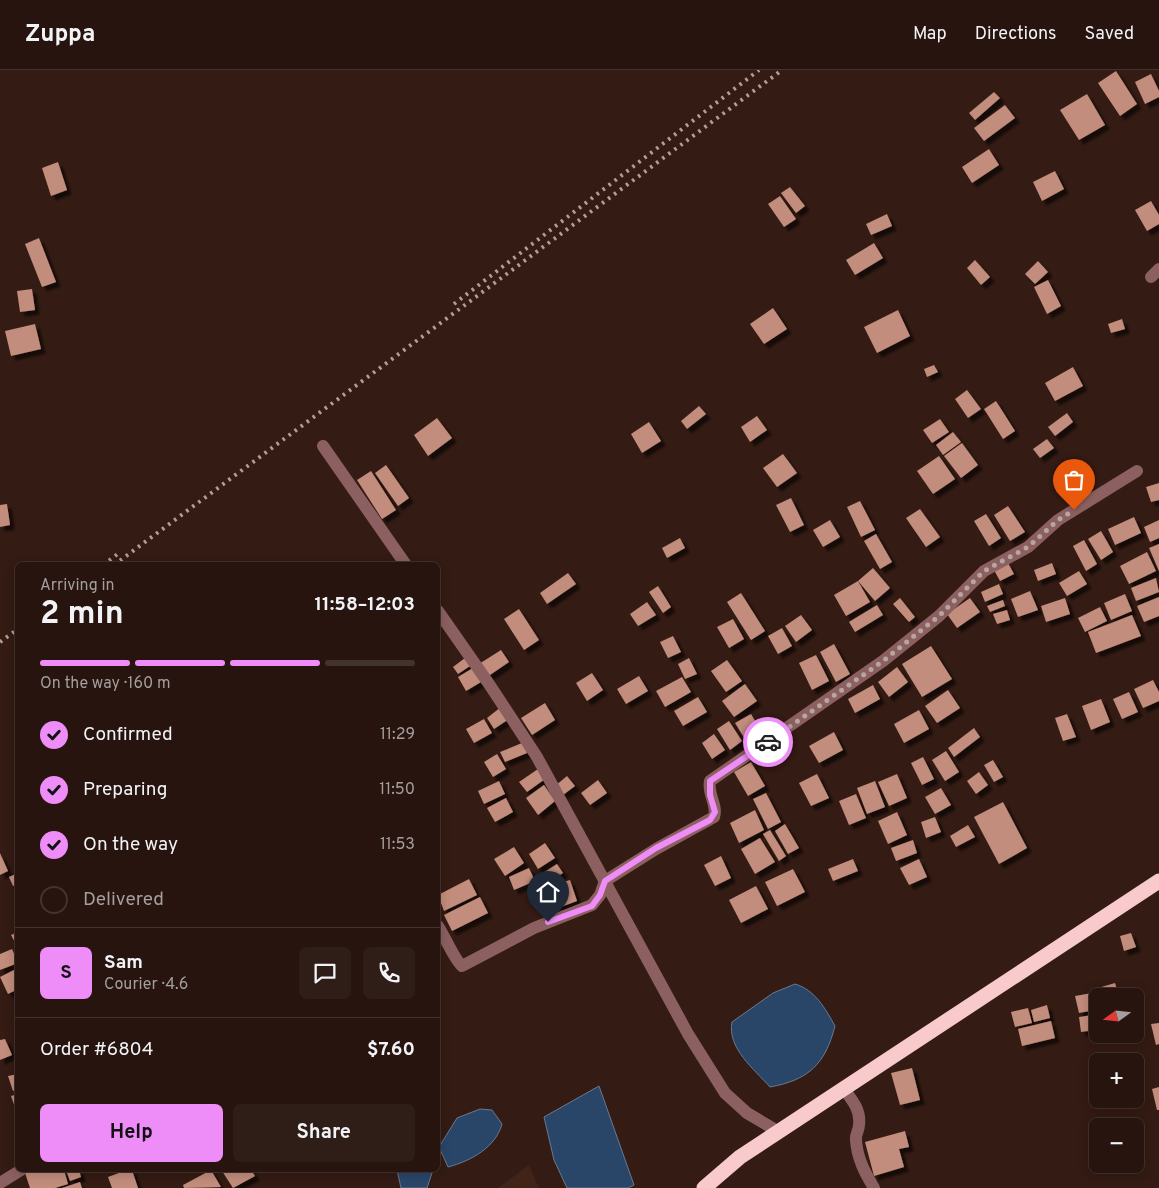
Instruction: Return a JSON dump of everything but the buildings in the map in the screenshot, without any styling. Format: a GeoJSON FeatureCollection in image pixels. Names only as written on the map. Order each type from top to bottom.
{"type":"FeatureCollection","features":[{"type":"Feature","properties":{"kind":"highway"},"geometry":{"type":"LineString","coordinates":[[704,1188],[740,1157],[1159,881]]}},
{"type":"Feature","properties":{"kind":"street"},"geometry":{"type":"LineString","coordinates":[[323,446],[404,562]]}},
{"type":"Feature","properties":{"kind":"street"},"geometry":{"type":"LineString","coordinates":[[440,929],[451,947],[456,961],[462,966],[466,966],[534,928],[592,906],[600,895],[605,881],[656,848],[710,820],[715,812],[710,795],[710,781],[883,661],[939,616],[984,571],[1028,547],[1058,520],[1137,471]]}},
{"type":"Feature","properties":{"kind":"street"},"geometry":{"type":"LineString","coordinates":[[440,614],[538,757],[688,1034],[725,1093],[747,1113],[779,1132]]}},
{"type":"Feature","properties":{"kind":"street"},"geometry":{"type":"LineString","coordinates":[[844,1089],[857,1108],[860,1122],[855,1137],[858,1153],[864,1172],[874,1188]]}},
{"type":"Feature","properties":{"kind":"street"},"geometry":{"type":"LineString","coordinates":[[0,1183],[18,1172]]}},
{"type":"Feature","properties":{"kind":"shaded area"},"geometry":{"type":"Polygon","coordinates":[[[529,1165],[539,1188],[498,1188],[529,1165]]]}},
{"type":"Feature","properties":{"kind":"water"},"geometry":{"type":"Polygon","coordinates":[[[795,984],[814,995],[835,1026],[826,1051],[813,1069],[795,1080],[770,1087],[743,1058],[734,1041],[732,1022],[773,993],[795,984]]]}},
{"type":"Feature","properties":{"kind":"water"},"geometry":{"type":"Polygon","coordinates":[[[599,1086],[634,1185],[628,1188],[567,1188],[554,1160],[544,1117],[599,1086]]]}},
{"type":"Feature","properties":{"kind":"water"},"geometry":{"type":"Polygon","coordinates":[[[480,1109],[492,1110],[502,1124],[494,1140],[481,1152],[474,1157],[448,1167],[440,1145],[457,1118],[480,1109]]]}},
{"type":"Feature","properties":{"kind":"water"},"geometry":{"type":"Polygon","coordinates":[[[397,1172],[432,1172],[427,1188],[401,1188],[397,1172]]]}},
{"type":"Feature","properties":{"kind":"railway"},"geometry":{"type":"LineString","coordinates":[[454,304],[759,70]]}},
{"type":"Feature","properties":{"kind":"railway"},"geometry":{"type":"LineString","coordinates":[[118,562],[782,70]]}},
{"type":"Feature","properties":{"kind":"railway"},"geometry":{"type":"LineString","coordinates":[[107,562],[119,553]]}},
{"type":"Feature","properties":{"kind":"railway"},"geometry":{"type":"LineString","coordinates":[[0,642],[15,631]]}},
{"type":"Feature","properties":{"kind":"way so far"},"geometry":{"type":"LineString","coordinates":[[768,742],[883,661],[939,616],[984,571],[1028,547],[1058,520],[1074,510]]}},
{"type":"Feature","properties":{"kind":"route"},"geometry":{"type":"LineString","coordinates":[[548,922],[592,906],[600,895],[605,881],[656,848],[714,817],[715,812],[708,788],[710,781],[768,742]]}}]}
